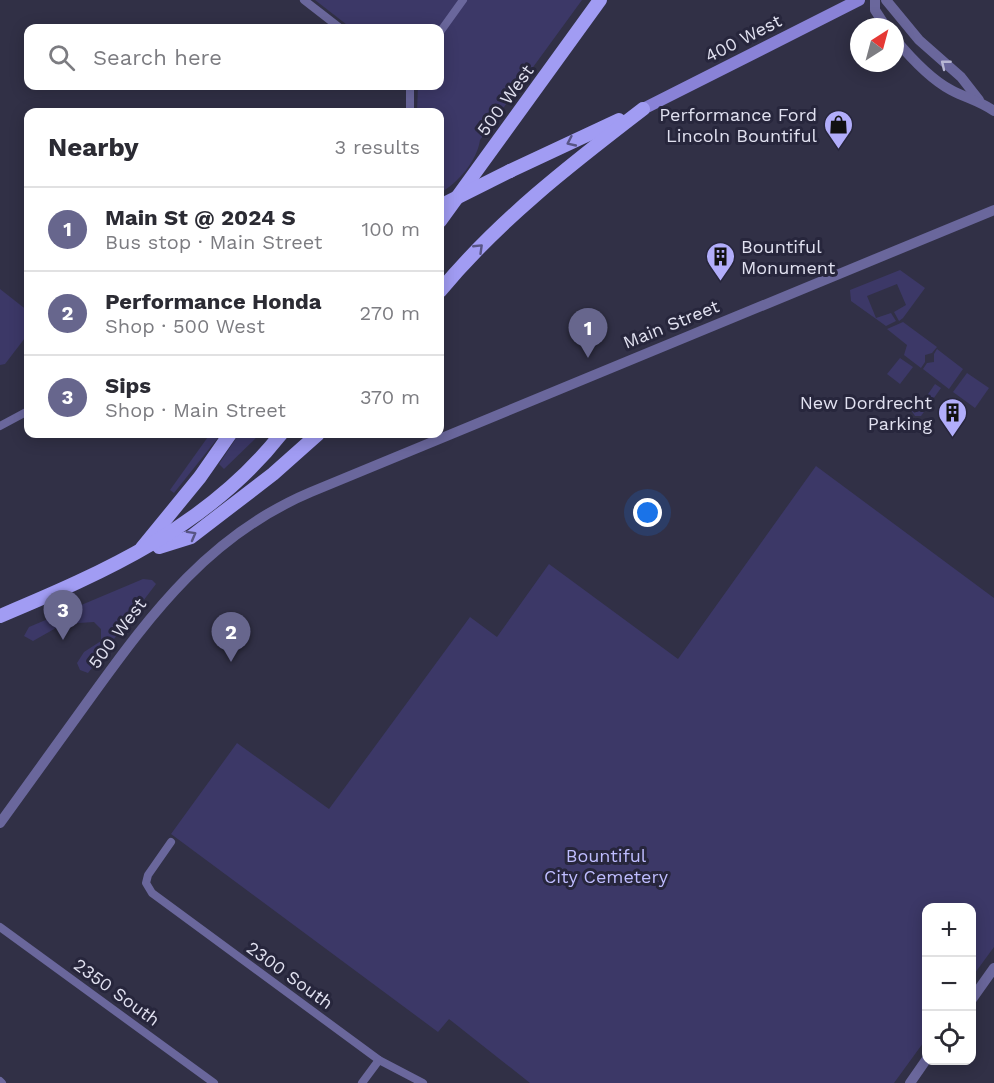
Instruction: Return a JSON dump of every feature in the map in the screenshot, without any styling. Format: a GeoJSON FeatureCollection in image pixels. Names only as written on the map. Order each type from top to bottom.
{"type":"FeatureCollection","features":[{"type":"Feature","properties":{"kind":"main road","name":"500 West"},"geometry":{"type":"LineString","coordinates":[[444,215],[600,0]]}},
{"type":"Feature","properties":{"kind":"main road","name":"400 West"},"geometry":{"type":"LineString","coordinates":[[643,109],[859,0]]}},
{"type":"Feature","properties":{"kind":"main road"},"geometry":{"type":"LineString","coordinates":[[444,204],[643,109]]}},
{"type":"Feature","properties":{"kind":"main road"},"geometry":{"type":"LineString","coordinates":[[444,286],[462,264],[544,185],[643,109]]}},
{"type":"Feature","properties":{"kind":"main road"},"geometry":{"type":"LineString","coordinates":[[137,554],[200,477],[227,438]]}},
{"type":"Feature","properties":{"kind":"main road"},"geometry":{"type":"LineString","coordinates":[[0,616],[95,575],[162,539],[213,502],[256,463],[278,438]]}},
{"type":"Feature","properties":{"kind":"main road"},"geometry":{"type":"LineString","coordinates":[[137,554],[191,537],[273,474],[314,438]]}},
{"type":"Feature","properties":{"kind":"street"},"geometry":{"type":"LineString","coordinates":[[304,0],[335,24]]}},
{"type":"Feature","properties":{"kind":"street"},"geometry":{"type":"LineString","coordinates":[[444,26],[463,0]]}},
{"type":"Feature","properties":{"kind":"street"},"geometry":{"type":"LineString","coordinates":[[875,0],[875,10],[880,18]]}},
{"type":"Feature","properties":{"kind":"street"},"geometry":{"type":"LineString","coordinates":[[886,0],[909,30],[961,77],[980,100],[994,111]]}},
{"type":"Feature","properties":{"kind":"street"},"geometry":{"type":"LineString","coordinates":[[904,49],[915,61],[945,85],[980,100]]}},
{"type":"Feature","properties":{"kind":"street"},"geometry":{"type":"LineString","coordinates":[[410,90],[410,108]]}},
{"type":"Feature","properties":{"kind":"street","name":"Main Street"},"geometry":{"type":"LineString","coordinates":[[444,437],[994,210]]}},
{"type":"Feature","properties":{"kind":"street"},"geometry":{"type":"LineString","coordinates":[[0,426],[24,413]]}},
{"type":"Feature","properties":{"kind":"street","name":"Main Street"},"geometry":{"type":"LineString","coordinates":[[296,498],[441,438]]}},
{"type":"Feature","properties":{"kind":"street","name":"500 West"},"geometry":{"type":"LineString","coordinates":[[0,823],[132,640],[166,598],[205,559],[224,544],[296,498]]}},
{"type":"Feature","properties":{"kind":"street","name":"2300 South"},"geometry":{"type":"LineString","coordinates":[[171,842],[148,874],[146,883],[156,897],[379,1060],[423,1083]]}},
{"type":"Feature","properties":{"kind":"street","name":"2350 South"},"geometry":{"type":"LineString","coordinates":[[0,927],[214,1083]]}},
{"type":"Feature","properties":{"kind":"street"},"geometry":{"type":"LineString","coordinates":[[976,993],[994,968]]}},
{"type":"Feature","properties":{"kind":"street"},"geometry":{"type":"LineString","coordinates":[[362,1083],[379,1060]]}},
{"type":"Feature","properties":{"kind":"street"},"geometry":{"type":"LineString","coordinates":[[910,1083],[923,1065]]}},
{"type":"Feature","properties":{"kind":"green space"},"geometry":{"type":"Polygon","coordinates":[[[315,0],[582,0],[480,140],[475,156],[466,171],[444,190],[444,108],[417,108],[418,90],[444,90],[444,24],[346,24],[315,0]]]}},
{"type":"Feature","properties":{"kind":"green space"},"geometry":{"type":"Polygon","coordinates":[[[900,270],[925,288],[899,321],[894,312],[906,305],[897,284],[867,296],[876,318],[891,313],[896,321],[886,326],[851,301],[850,290],[900,270]]]}},
{"type":"Feature","properties":{"kind":"green space"},"geometry":{"type":"Polygon","coordinates":[[[0,289],[24,308],[24,339],[5,364],[0,365],[0,289]]]}},
{"type":"Feature","properties":{"kind":"green space"},"geometry":{"type":"Polygon","coordinates":[[[903,322],[937,347],[932,353],[925,355],[925,362],[921,368],[904,355],[907,345],[887,329],[903,322]]]}},
{"type":"Feature","properties":{"kind":"green space"},"geometry":{"type":"Polygon","coordinates":[[[937,349],[963,369],[949,389],[923,369],[927,363],[934,362],[937,349]]]}},
{"type":"Feature","properties":{"kind":"green space"},"geometry":{"type":"Polygon","coordinates":[[[900,358],[913,367],[900,384],[887,374],[900,358]]]}},
{"type":"Feature","properties":{"kind":"green space"},"geometry":{"type":"Polygon","coordinates":[[[967,373],[989,388],[975,408],[953,392],[967,373]]]}},
{"type":"Feature","properties":{"kind":"green space"},"geometry":{"type":"Polygon","coordinates":[[[935,384],[941,388],[921,416],[915,416],[911,410],[915,413],[935,384]]]}},
{"type":"Feature","properties":{"kind":"green space"},"geometry":{"type":"Polygon","coordinates":[[[207,438],[218,438],[174,493],[170,490],[207,438]]]}},
{"type":"Feature","properties":{"kind":"green space"},"geometry":{"type":"Polygon","coordinates":[[[236,438],[256,438],[224,469],[219,464],[236,438]]]}},
{"type":"Feature","properties":{"kind":"green space","name":"Bountiful City Cemetery"},"geometry":{"type":"Polygon","coordinates":[[[816,466],[994,598],[994,947],[976,972],[976,903],[922,903],[922,1044],[894,1083],[530,1083],[449,1019],[438,1032],[171,834],[237,743],[329,809],[470,617],[497,637],[549,564],[678,659],[816,466]]]}},
{"type":"Feature","properties":{"kind":"green space"},"geometry":{"type":"Polygon","coordinates":[[[143,579],[152,580],[156,584],[88,673],[80,670],[77,663],[84,652],[101,641],[101,629],[94,622],[63,624],[33,641],[24,636],[29,627],[143,579]]]}},
{"type":"Feature","properties":{"kind":"place","name":"Performance Ford Lincoln Bountiful"},"geometry":{"type":"Point","coordinates":[838,150]}},
{"type":"Feature","properties":{"kind":"place","name":"Bountiful Monument"},"geometry":{"type":"Point","coordinates":[720,282]}},
{"type":"Feature","properties":{"kind":"place","name":"Main St @ 2024 S"},"geometry":{"type":"Point","coordinates":[588,358]}},
{"type":"Feature","properties":{"kind":"place","name":"New Dordrecht Parking"},"geometry":{"type":"Point","coordinates":[953,438]}},
{"type":"Feature","properties":{"kind":"place","name":"Sips"},"geometry":{"type":"Point","coordinates":[63,640]}},
{"type":"Feature","properties":{"kind":"place","name":"Performance Honda"},"geometry":{"type":"Point","coordinates":[231,662]}}]}
